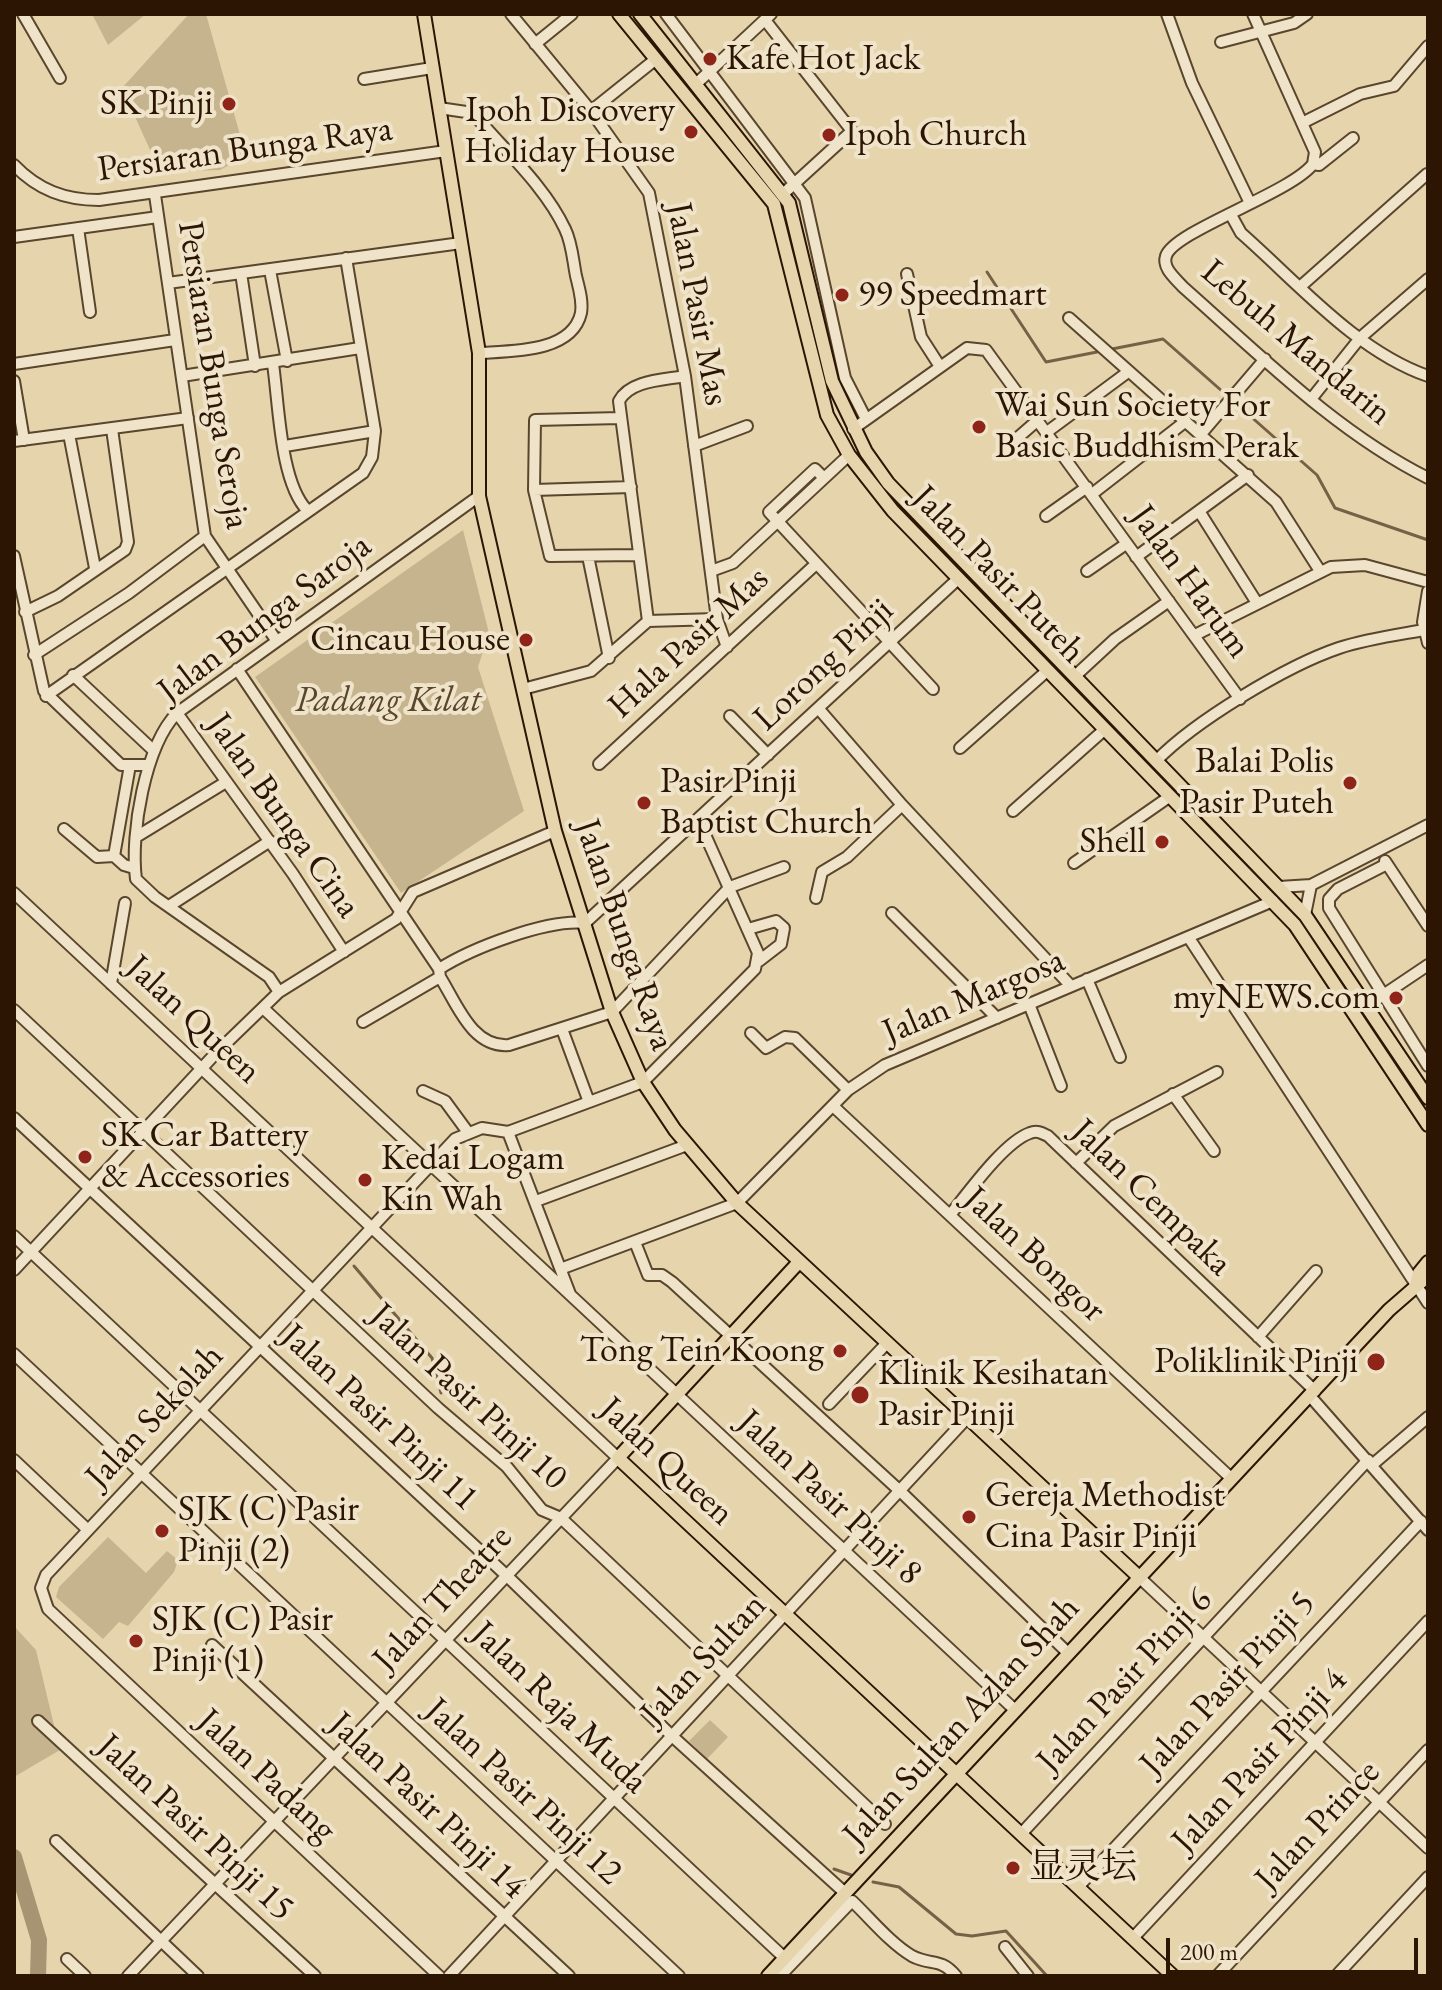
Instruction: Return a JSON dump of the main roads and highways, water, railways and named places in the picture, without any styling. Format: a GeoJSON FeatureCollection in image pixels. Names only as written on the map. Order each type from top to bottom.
{"type":"FeatureCollection","features":[{"type":"Feature","properties":{"kind":"main road","name":"Jalan Bunga Raya"},"geometry":{"type":"LineString","coordinates":[[424,14],[479,353],[479,496],[555,831],[612,1012],[643,1082],[687,1145],[737,1203],[1139,1577]]}},
{"type":"Feature","properties":{"kind":"main road","name":"Jalan Pasir Puteh"},"geometry":{"type":"LineString","coordinates":[[619,14],[774,204],[815,379],[827,415],[849,455],[893,511],[1273,901],[1304,937],[1428,1125]]}},
{"type":"Feature","properties":{"kind":"main road","name":"Jalan Pasir Puteh"},"geometry":{"type":"LineString","coordinates":[[640,14],[783,194],[791,210],[832,381],[853,429],[888,483],[1305,915],[1428,1098]]}},
{"type":"Feature","properties":{"kind":"main road"},"geometry":{"type":"LineString","coordinates":[[783,194],[780,202],[790,238],[787,253]]}},
{"type":"Feature","properties":{"kind":"main road","name":"Jalan Theatre"},"geometry":{"type":"LineString","coordinates":[[618,1458],[799,1262]]}},
{"type":"Feature","properties":{"kind":"main road","name":"Jalan Sultan Azlan Shah"},"geometry":{"type":"LineString","coordinates":[[1416,1284],[1419,1273],[1428,1262]]}},
{"type":"Feature","properties":{"kind":"main road","name":"Jalan Sultan Azlan Shah"},"geometry":{"type":"LineString","coordinates":[[770,1976],[787,1961],[844,1892],[1139,1577],[1416,1284],[1428,1276]]}},
{"type":"Feature","properties":{"kind":"main road","name":"Jalan Queen"},"geometry":{"type":"LineString","coordinates":[[618,1458],[1173,1976]]}},
{"type":"Feature","properties":{"kind":"waterway"},"geometry":{"type":"LineString","coordinates":[[987,272],[1046,362],[1097,352]]}},
{"type":"Feature","properties":{"kind":"waterway"},"geometry":{"type":"LineString","coordinates":[[1112,349],[1163,339],[1317,475],[1335,508],[1428,540]]}},
{"type":"Feature","properties":{"kind":"waterway"},"geometry":{"type":"LineString","coordinates":[[354,1266],[432,1358],[441,1393]]}},
{"type":"Feature","properties":{"kind":"waterway"},"geometry":{"type":"LineString","coordinates":[[14,1857],[39,1940],[38,1976]]}},
{"type":"Feature","properties":{"kind":"waterway"},"geometry":{"type":"LineString","coordinates":[[834,1869],[851,1875]]}},
{"type":"Feature","properties":{"kind":"waterway"},"geometry":{"type":"LineString","coordinates":[[873,1882],[899,1887],[956,1934],[972,1936],[1006,1931],[1047,1976]]}},
{"type":"Feature","properties":{"kind":"place","name":"Kafe Hot Jack"},"geometry":{"type":"Point","coordinates":[710,59]}},
{"type":"Feature","properties":{"kind":"place","name":"SK Pinji"},"geometry":{"type":"Point","coordinates":[229,104]}},
{"type":"Feature","properties":{"kind":"place","name":"Ipoh Discovery Holiday House"},"geometry":{"type":"Point","coordinates":[691,132]}},
{"type":"Feature","properties":{"kind":"place","name":"Ipoh Church"},"geometry":{"type":"Point","coordinates":[829,135]}},
{"type":"Feature","properties":{"kind":"place","name":"99 Speedmart"},"geometry":{"type":"Point","coordinates":[842,295]}},
{"type":"Feature","properties":{"kind":"place","name":"Wai Sun Society For Basic Buddhism Perak"},"geometry":{"type":"Point","coordinates":[979,427]}},
{"type":"Feature","properties":{"kind":"place","name":"Cincau House"},"geometry":{"type":"Point","coordinates":[526,640]}},
{"type":"Feature","properties":{"kind":"place","name":"Balai Polis Pasir Puteh"},"geometry":{"type":"Point","coordinates":[1350,783]}},
{"type":"Feature","properties":{"kind":"place","name":"Pasir Pinji Baptist Church"},"geometry":{"type":"Point","coordinates":[644,803]}},
{"type":"Feature","properties":{"kind":"place","name":"Shell"},"geometry":{"type":"Point","coordinates":[1162,842]}},
{"type":"Feature","properties":{"kind":"place","name":"myNEWS.com"},"geometry":{"type":"Point","coordinates":[1396,998]}},
{"type":"Feature","properties":{"kind":"place","name":"SK Car Battery & Accessories"},"geometry":{"type":"Point","coordinates":[85,1157]}},
{"type":"Feature","properties":{"kind":"place","name":"Kedai Logam Kin Wah"},"geometry":{"type":"Point","coordinates":[365,1180]}},
{"type":"Feature","properties":{"kind":"place","name":"Tong Tein Koong"},"geometry":{"type":"Point","coordinates":[840,1351]}},
{"type":"Feature","properties":{"kind":"place","name":"Poliklinik Pinji"},"geometry":{"type":"Point","coordinates":[1376,1362]}},
{"type":"Feature","properties":{"kind":"place","name":"Klinik Kesihatan Pasir Pinji"},"geometry":{"type":"Point","coordinates":[860,1395]}},
{"type":"Feature","properties":{"kind":"place","name":"Gereja Methodist Cina Pasir Pinji"},"geometry":{"type":"Point","coordinates":[969,1517]}},
{"type":"Feature","properties":{"kind":"place","name":"SJK (C) Pasir Pinji (2)"},"geometry":{"type":"Point","coordinates":[162,1531]}},
{"type":"Feature","properties":{"kind":"place","name":"SJK (C) Pasir Pinji (1)"},"geometry":{"type":"Point","coordinates":[136,1641]}},
{"type":"Feature","properties":{"kind":"place","name":"显灵坛"},"geometry":{"type":"Point","coordinates":[1013,1868]}},
{"type":"Feature","properties":{"kind":"park label","name":"Padang Kilat"},"geometry":{"type":"Point","coordinates":[388,701]}}]}
